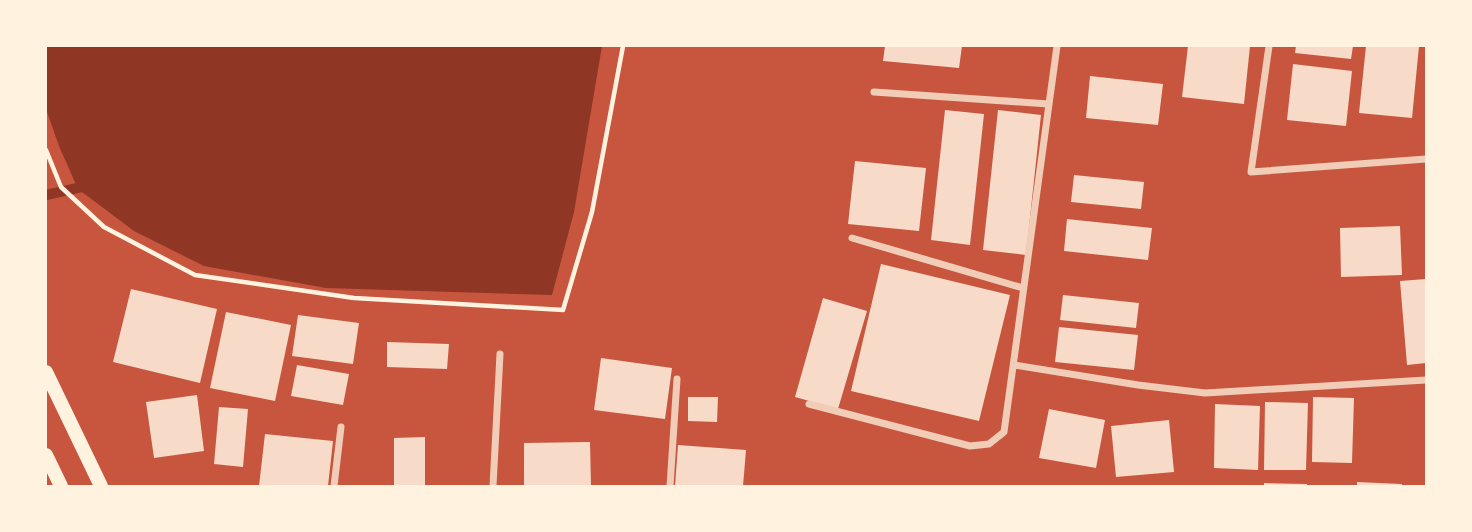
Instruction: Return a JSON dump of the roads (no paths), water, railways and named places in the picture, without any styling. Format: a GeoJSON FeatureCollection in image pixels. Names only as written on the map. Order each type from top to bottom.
{"type":"FeatureCollection","features":[{"type":"Feature","properties":{"kind":"main road"},"geometry":{"type":"LineString","coordinates":[[46,372],[101,486]]}},
{"type":"Feature","properties":{"kind":"main road"},"geometry":{"type":"LineString","coordinates":[[46,455],[61,486]]}},
{"type":"Feature","properties":{"kind":"street"},"geometry":{"type":"LineString","coordinates":[[809,404],[970,446],[989,444],[1004,432],[1057,46]]}},
{"type":"Feature","properties":{"kind":"street"},"geometry":{"type":"LineString","coordinates":[[1269,46],[1251,172],[1426,159]]}},
{"type":"Feature","properties":{"kind":"street"},"geometry":{"type":"LineString","coordinates":[[874,92],[1049,104]]}},
{"type":"Feature","properties":{"kind":"street"},"geometry":{"type":"LineString","coordinates":[[852,237],[1023,288]]}},
{"type":"Feature","properties":{"kind":"street"},"geometry":{"type":"LineString","coordinates":[[493,486],[500,354]]}},
{"type":"Feature","properties":{"kind":"street"},"geometry":{"type":"LineString","coordinates":[[1014,365],[1205,393],[1426,380]]}},
{"type":"Feature","properties":{"kind":"street"},"geometry":{"type":"LineString","coordinates":[[670,486],[677,379]]}},
{"type":"Feature","properties":{"kind":"street"},"geometry":{"type":"LineString","coordinates":[[334,486],[341,427]]}},
{"type":"Feature","properties":{"kind":"waterway"},"geometry":{"type":"LineString","coordinates":[[46,195],[91,185]]}}]}
